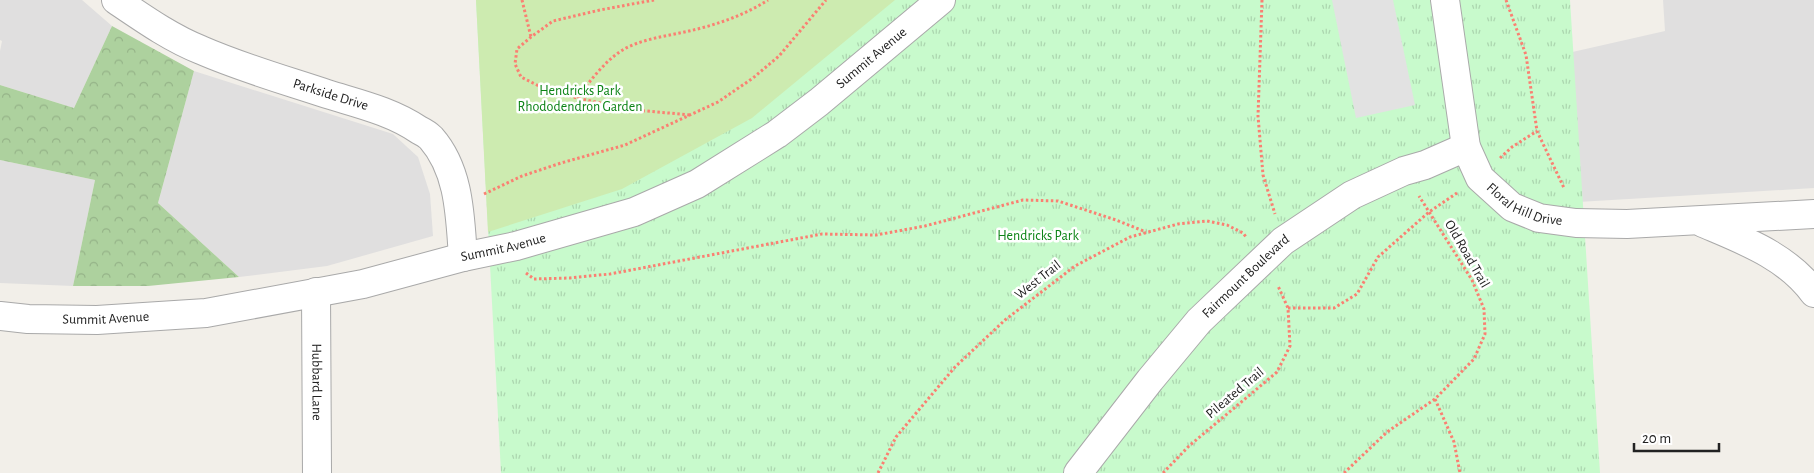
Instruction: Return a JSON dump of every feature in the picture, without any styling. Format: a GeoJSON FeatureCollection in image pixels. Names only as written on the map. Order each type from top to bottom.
{"type":"FeatureCollection","features":[{"type":"Feature","properties":{"kind":"street","name":"Parkside Drive"},"geometry":{"type":"LineString","coordinates":[[116,0],[155,26],[200,50],[258,71],[378,109],[408,123],[430,138],[446,161],[454,181],[459,206],[463,257]]}},
{"type":"Feature","properties":{"kind":"street","name":"Summit Avenue"},"geometry":{"type":"LineString","coordinates":[[0,316],[87,320],[206,313],[364,284],[463,257],[516,246],[634,212],[697,184],[777,134],[819,102],[940,0]]}},
{"type":"Feature","properties":{"kind":"street","name":"Floral Hill Drive"},"geometry":{"type":"LineString","coordinates":[[1445,0],[1466,148],[1480,178],[1512,207],[1539,218],[1576,224],[1627,224],[1814,214]]}},
{"type":"Feature","properties":{"kind":"street","name":"Fairmount Boulevard"},"geometry":{"type":"LineString","coordinates":[[1078,473],[1150,380],[1199,321],[1283,241],[1352,195],[1404,171],[1466,148]]}},
{"type":"Feature","properties":{"kind":"street","name":"Floral Hill Drive"},"geometry":{"type":"LineString","coordinates":[[1696,221],[1753,245],[1786,264],[1814,293]]}},
{"type":"Feature","properties":{"kind":"street","name":"Hubbard Lane"},"geometry":{"type":"LineString","coordinates":[[316,292],[318,473]]}},
{"type":"Feature","properties":{"kind":"path"},"geometry":{"type":"LineString","coordinates":[[522,0],[531,36]]}},
{"type":"Feature","properties":{"kind":"path"},"geometry":{"type":"LineString","coordinates":[[654,0],[553,21],[531,36],[517,49],[515,64],[521,77],[543,88],[577,98],[635,110],[692,115]]}},
{"type":"Feature","properties":{"kind":"path"},"geometry":{"type":"LineString","coordinates":[[577,98],[600,70],[625,49],[655,38],[691,31],[728,20],[768,0]]}},
{"type":"Feature","properties":{"kind":"path"},"geometry":{"type":"LineString","coordinates":[[459,206],[522,176],[561,162],[625,145],[718,102],[753,78],[779,56],[826,0]]}},
{"type":"Feature","properties":{"kind":"path"},"geometry":{"type":"LineString","coordinates":[[1262,0],[1258,116],[1264,175],[1283,241]]}},
{"type":"Feature","properties":{"kind":"path"},"geometry":{"type":"LineString","coordinates":[[1506,0],[1526,55],[1537,131],[1564,188]]}},
{"type":"Feature","properties":{"kind":"path"},"geometry":{"type":"LineString","coordinates":[[1288,308],[1334,308],[1357,294],[1378,257],[1429,212],[1480,178],[1512,147],[1537,131]]}},
{"type":"Feature","properties":{"kind":"path","name":"Old Road Trail"},"geometry":{"type":"LineString","coordinates":[[1344,473],[1387,432],[1435,399],[1474,359],[1485,334],[1484,309],[1472,280],[1404,171]]}},
{"type":"Feature","properties":{"kind":"path"},"geometry":{"type":"LineString","coordinates":[[516,246],[521,269],[534,279],[570,278],[610,274],[822,234],[876,235],[925,226],[1023,200],[1058,201],[1147,232]]}},
{"type":"Feature","properties":{"kind":"path","name":"West Trail"},"geometry":{"type":"LineString","coordinates":[[878,473],[896,436],[955,367],[1005,320],[1075,266],[1130,237],[1178,224],[1207,221],[1227,225],[1243,234],[1262,260]]}},
{"type":"Feature","properties":{"kind":"path","name":"Pileated Trail"},"geometry":{"type":"LineString","coordinates":[[1163,473],[1189,446],[1277,372],[1290,346],[1288,308],[1272,274],[1262,260]]}},
{"type":"Feature","properties":{"kind":"path"},"geometry":{"type":"LineString","coordinates":[[1435,399],[1454,442],[1460,473]]}},
{"type":"Feature","properties":{"kind":"shaded area"},"geometry":{"type":"Polygon","coordinates":[[[0,0],[82,0],[112,26],[74,108],[0,85],[0,51],[2,41],[0,40],[0,0]]]}},
{"type":"Feature","properties":{"kind":"shaded area"},"geometry":{"type":"Polygon","coordinates":[[[1332,0],[1393,0],[1415,105],[1356,118],[1332,0]]]}},
{"type":"Feature","properties":{"kind":"shaded area"},"geometry":{"type":"Polygon","coordinates":[[[1663,0],[1814,0],[1814,188],[1578,202],[1568,53],[1665,31],[1663,0]]]}},
{"type":"Feature","properties":{"kind":"shaded area"},"geometry":{"type":"Polygon","coordinates":[[[194,71],[393,134],[418,157],[430,194],[433,236],[327,266],[239,277],[158,203],[194,71]]]}},
{"type":"Feature","properties":{"kind":"shaded area"},"geometry":{"type":"Polygon","coordinates":[[[0,160],[95,180],[73,286],[0,283],[0,160]]]}},
{"type":"Feature","properties":{"kind":"green space","name":"Hendricks Park"},"geometry":{"type":"Polygon","coordinates":[[[476,0],[1570,0],[1600,473],[501,473],[476,0]]]}},
{"type":"Feature","properties":{"kind":"green space","name":"Hendricks Park Rhododendron Garden"},"geometry":{"type":"Polygon","coordinates":[[[476,0],[895,0],[752,118],[622,189],[488,232],[476,0]]]}},
{"type":"Feature","properties":{"kind":"green space"},"geometry":{"type":"Polygon","coordinates":[[[112,26],[194,71],[158,203],[239,277],[148,286],[73,286],[95,180],[0,160],[0,85],[74,108],[112,26]]]}}]}
